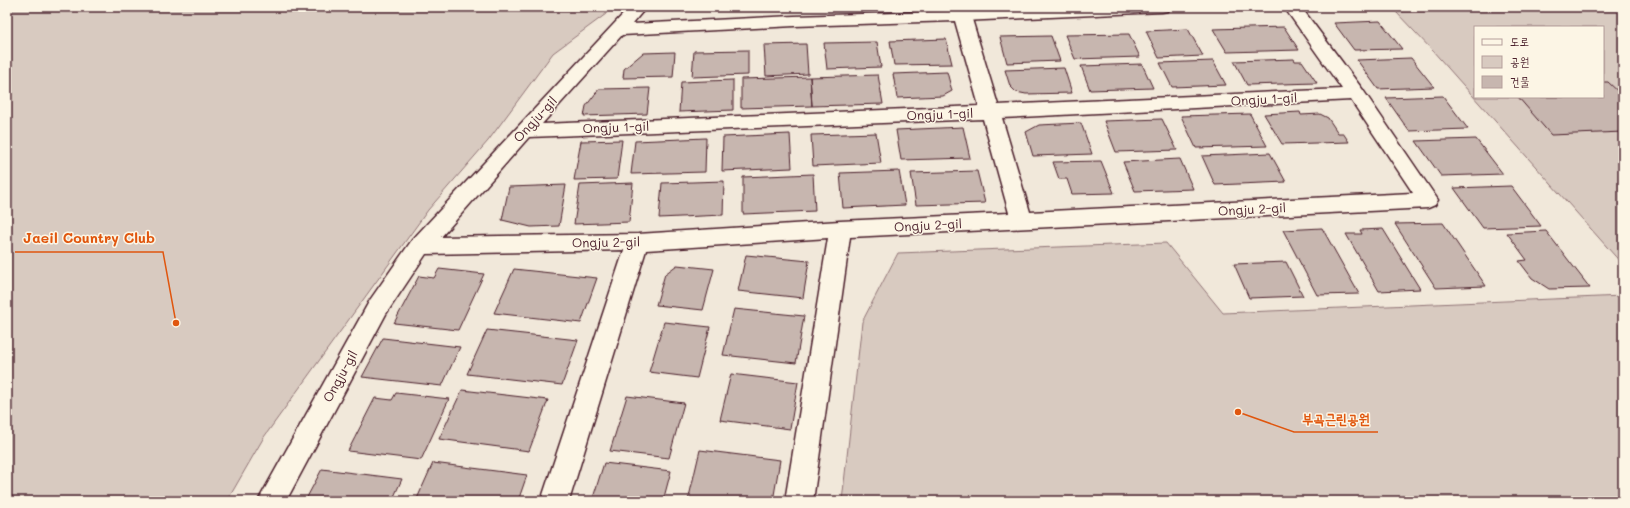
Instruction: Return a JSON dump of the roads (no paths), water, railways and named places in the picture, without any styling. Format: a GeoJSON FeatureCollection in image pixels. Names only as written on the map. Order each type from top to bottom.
{"type":"FeatureCollection","features":[{"type":"Feature","properties":{"kind":"street","name":"Ongju-gil"},"geometry":{"type":"LineString","coordinates":[[272,501],[378,307],[420,246],[635,11],[636,7]]}},
{"type":"Feature","properties":{"kind":"street"},"geometry":{"type":"LineString","coordinates":[[617,30],[794,14],[1162,7]]}},
{"type":"Feature","properties":{"kind":"street","name":"Ongju 2-gil"},"geometry":{"type":"LineString","coordinates":[[420,246],[638,242],[840,229],[1428,200],[1356,94],[1292,7]]}},
{"type":"Feature","properties":{"kind":"street"},"geometry":{"type":"LineString","coordinates":[[960,11],[1022,220]]}},
{"type":"Feature","properties":{"kind":"street","name":"Ongju 1-gil"},"geometry":{"type":"LineString","coordinates":[[524,131],[990,112],[1356,94]]}},
{"type":"Feature","properties":{"kind":"street"},"geometry":{"type":"LineString","coordinates":[[799,501],[840,229]]}},
{"type":"Feature","properties":{"kind":"street"},"geometry":{"type":"LineString","coordinates":[[555,501],[638,242]]}},
{"type":"Feature","properties":{"kind":"place","name":"Jaeil Country Club"},"geometry":{"type":"Point","coordinates":[176,323]}},
{"type":"Feature","properties":{"kind":"place","name":"부곡근린공원"},"geometry":{"type":"Point","coordinates":[1238,412]}}]}
